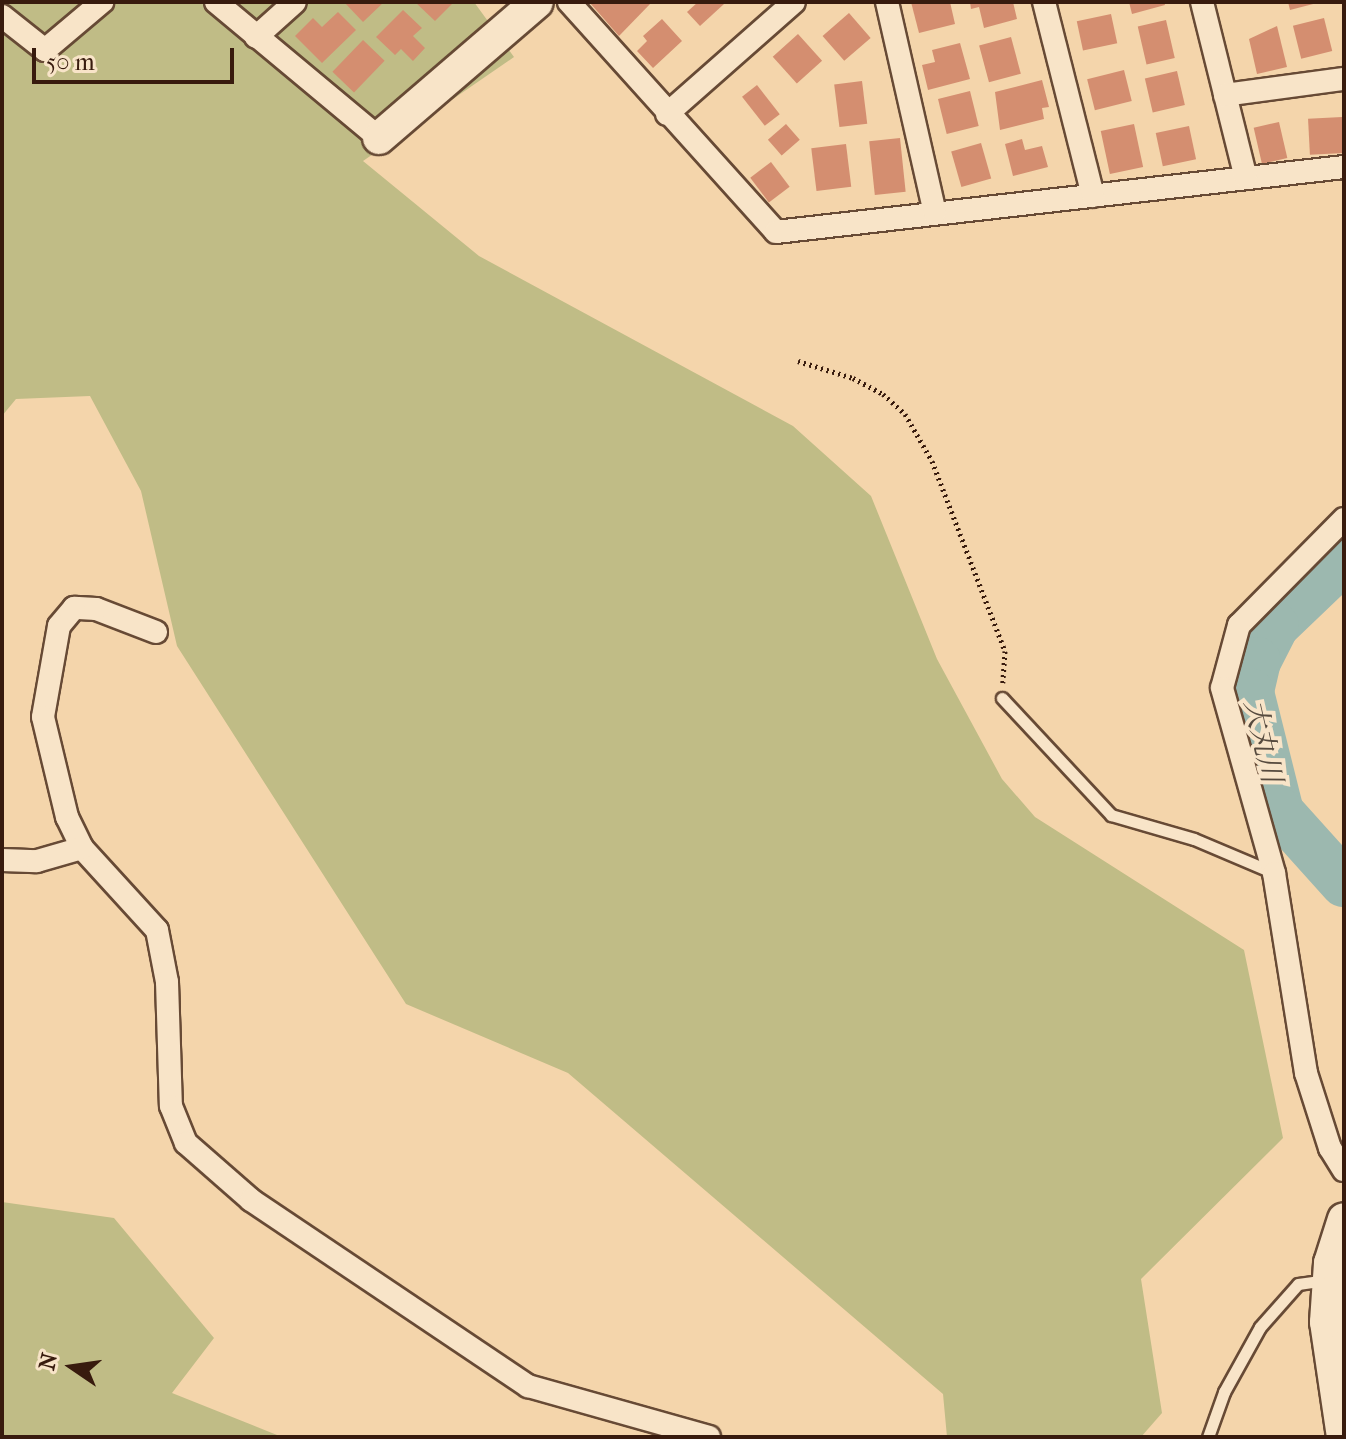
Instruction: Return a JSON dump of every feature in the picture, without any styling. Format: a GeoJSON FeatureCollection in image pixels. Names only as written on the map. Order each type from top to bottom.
{"type":"FeatureCollection","features":[{"type":"Feature","properties":{"kind":"main road"},"geometry":{"type":"LineString","coordinates":[[379,138],[537,2]]}},
{"type":"Feature","properties":{"kind":"main road"},"geometry":{"type":"LineString","coordinates":[[1343,1437],[1326,1322],[1329,1279],[1344,1219]]}},
{"type":"Feature","properties":{"kind":"street"},"geometry":{"type":"LineString","coordinates":[[2,16],[45,50],[102,2]]}},
{"type":"Feature","properties":{"kind":"street"},"geometry":{"type":"LineString","coordinates":[[216,2],[379,138]]}},
{"type":"Feature","properties":{"kind":"street"},"geometry":{"type":"LineString","coordinates":[[256,37],[295,2]]}},
{"type":"Feature","properties":{"kind":"street"},"geometry":{"type":"LineString","coordinates":[[569,2],[776,232],[1344,167]]}},
{"type":"Feature","properties":{"kind":"street"},"geometry":{"type":"LineString","coordinates":[[667,114],[794,2]]}},
{"type":"Feature","properties":{"kind":"street"},"geometry":{"type":"LineString","coordinates":[[887,2],[935,213]]}},
{"type":"Feature","properties":{"kind":"street"},"geometry":{"type":"LineString","coordinates":[[1044,2],[1093,196]]}},
{"type":"Feature","properties":{"kind":"street"},"geometry":{"type":"LineString","coordinates":[[1202,2],[1246,178]]}},
{"type":"Feature","properties":{"kind":"street"},"geometry":{"type":"LineString","coordinates":[[1225,95],[1344,79]]}},
{"type":"Feature","properties":{"kind":"street"},"geometry":{"type":"LineString","coordinates":[[1344,519],[1239,625],[1222,688],[1274,873],[1306,1073],[1330,1148],[1344,1170]]}},
{"type":"Feature","properties":{"kind":"street"},"geometry":{"type":"LineString","coordinates":[[156,632],[96,609],[74,608],[59,626],[43,717],[67,817],[82,848],[157,930],[167,982],[171,1106],[186,1143],[251,1200],[528,1386],[709,1437]]}},
{"type":"Feature","properties":{"kind":"street"},"geometry":{"type":"LineString","coordinates":[[2,860],[37,861],[82,848]]}},
{"type":"Feature","properties":{"kind":"lane"},"geometry":{"type":"LineString","coordinates":[[1002,698],[1111,815],[1194,839],[1274,873]]}},
{"type":"Feature","properties":{"kind":"lane"},"geometry":{"type":"LineString","coordinates":[[1208,1437],[1224,1392],[1260,1327],[1298,1284],[1329,1279]]}},
{"type":"Feature","properties":{"kind":"path"},"geometry":{"type":"LineString","coordinates":[[798,361],[853,378],[883,394],[905,414],[932,461],[1005,651],[1002,698]]}},
{"type":"Feature","properties":{"kind":"shaded area"},"geometry":{"type":"Polygon","coordinates":[[[2,2],[474,2],[514,57],[363,161],[479,256],[793,426],[871,496],[937,659],[1002,779],[1035,817],[1244,950],[1283,1138],[1141,1279],[1162,1413],[1141,1437],[947,1437],[943,1394],[568,1073],[406,1004],[177,646],[141,491],[90,396],[16,399],[2,416],[2,2]]]}},
{"type":"Feature","properties":{"kind":"shaded area"},"geometry":{"type":"Polygon","coordinates":[[[2,1202],[114,1218],[214,1338],[172,1393],[282,1437],[2,1437],[2,1202]]]}},
{"type":"Feature","properties":{"kind":"building"},"geometry":{"type":"Polygon","coordinates":[[[344,2],[384,2],[363,22],[344,2]]]}},
{"type":"Feature","properties":{"kind":"building"},"geometry":{"type":"Polygon","coordinates":[[[415,2],[454,2],[435,21],[415,2]]]}},
{"type":"Feature","properties":{"kind":"building"},"geometry":{"type":"Polygon","coordinates":[[[591,2],[652,2],[619,36],[590,3],[591,2]]]}},
{"type":"Feature","properties":{"kind":"building"},"geometry":{"type":"Polygon","coordinates":[[[698,2],[724,4],[700,26],[687,12],[698,2]]]}},
{"type":"Feature","properties":{"kind":"building"},"geometry":{"type":"Polygon","coordinates":[[[911,2],[950,2],[955,24],[919,33],[911,2]]]}},
{"type":"Feature","properties":{"kind":"building"},"geometry":{"type":"Polygon","coordinates":[[[970,2],[1013,2],[1017,19],[984,28],[979,7],[971,9],[970,2]]]}},
{"type":"Feature","properties":{"kind":"building"},"geometry":{"type":"Polygon","coordinates":[[[1129,2],[1164,2],[1165,5],[1132,14],[1129,2]]]}},
{"type":"Feature","properties":{"kind":"building"},"geometry":{"type":"Polygon","coordinates":[[[1288,2],[1316,2],[1317,3],[1290,10],[1288,2]]]}},
{"type":"Feature","properties":{"kind":"building"},"geometry":{"type":"Polygon","coordinates":[[[403,10],[422,28],[413,36],[425,48],[413,61],[401,49],[395,55],[376,37],[403,10]]]}},
{"type":"Feature","properties":{"kind":"building"},"geometry":{"type":"Polygon","coordinates":[[[338,12],[356,30],[322,63],[295,36],[313,18],[322,27],[338,12]]]}},
{"type":"Feature","properties":{"kind":"building"},"geometry":{"type":"Polygon","coordinates":[[[849,13],[871,38],[844,61],[823,36],[849,13]]]}},
{"type":"Feature","properties":{"kind":"building"},"geometry":{"type":"Polygon","coordinates":[[[1111,14],[1117,43],[1083,51],[1077,21],[1111,14]]]}},
{"type":"Feature","properties":{"kind":"building"},"geometry":{"type":"Polygon","coordinates":[[[1324,18],[1332,51],[1301,59],[1293,26],[1324,18]]]}},
{"type":"Feature","properties":{"kind":"building"},"geometry":{"type":"Polygon","coordinates":[[[662,19],[682,41],[653,68],[637,51],[647,41],[643,36],[662,19]]]}},
{"type":"Feature","properties":{"kind":"building"},"geometry":{"type":"Polygon","coordinates":[[[1166,20],[1175,58],[1147,65],[1138,27],[1166,20]]]}},
{"type":"Feature","properties":{"kind":"building"},"geometry":{"type":"Polygon","coordinates":[[[1277,26],[1287,67],[1257,74],[1249,39],[1277,26]]]}},
{"type":"Feature","properties":{"kind":"building"},"geometry":{"type":"Polygon","coordinates":[[[798,34],[822,61],[797,84],[773,57],[798,34]]]}},
{"type":"Feature","properties":{"kind":"building"},"geometry":{"type":"Polygon","coordinates":[[[1011,37],[1021,74],[989,82],[979,46],[1011,37]]]}},
{"type":"Feature","properties":{"kind":"building"},"geometry":{"type":"Polygon","coordinates":[[[363,40],[385,61],[354,92],[332,72],[363,40]]]}},
{"type":"Feature","properties":{"kind":"building"},"geometry":{"type":"Polygon","coordinates":[[[960,43],[970,79],[928,90],[922,65],[935,62],[932,50],[960,43]]]}},
{"type":"Feature","properties":{"kind":"building"},"geometry":{"type":"Polygon","coordinates":[[[1124,70],[1132,101],[1095,110],[1087,79],[1124,70]]]}},
{"type":"Feature","properties":{"kind":"building"},"geometry":{"type":"Polygon","coordinates":[[[1177,71],[1185,105],[1153,113],[1145,78],[1177,71]]]}},
{"type":"Feature","properties":{"kind":"building"},"geometry":{"type":"Polygon","coordinates":[[[1042,80],[1049,107],[1042,108],[1044,119],[1000,130],[995,92],[1042,80]]]}},
{"type":"Feature","properties":{"kind":"building"},"geometry":{"type":"Polygon","coordinates":[[[862,81],[867,124],[839,127],[834,84],[862,81]]]}},
{"type":"Feature","properties":{"kind":"building"},"geometry":{"type":"Polygon","coordinates":[[[757,85],[780,114],[765,126],[742,97],[757,85]]]}},
{"type":"Feature","properties":{"kind":"building"},"geometry":{"type":"Polygon","coordinates":[[[970,91],[979,126],[947,134],[938,99],[970,91]]]}},
{"type":"Feature","properties":{"kind":"building"},"geometry":{"type":"Polygon","coordinates":[[[1342,117],[1344,153],[1310,155],[1308,119],[1342,117]]]}},
{"type":"Feature","properties":{"kind":"building"},"geometry":{"type":"Polygon","coordinates":[[[1279,122],[1287,158],[1262,164],[1254,128],[1279,122]]]}},
{"type":"Feature","properties":{"kind":"building"},"geometry":{"type":"Polygon","coordinates":[[[786,124],[800,140],[782,156],[768,140],[786,124]]]}},
{"type":"Feature","properties":{"kind":"building"},"geometry":{"type":"Polygon","coordinates":[[[1134,124],[1143,167],[1110,174],[1101,131],[1134,124]]]}},
{"type":"Feature","properties":{"kind":"building"},"geometry":{"type":"Polygon","coordinates":[[[1189,126],[1196,159],[1163,166],[1156,133],[1189,126]]]}},
{"type":"Feature","properties":{"kind":"building"},"geometry":{"type":"Polygon","coordinates":[[[900,138],[906,192],[875,195],[869,141],[900,138]]]}},
{"type":"Feature","properties":{"kind":"building"},"geometry":{"type":"Polygon","coordinates":[[[1022,139],[1025,150],[1042,146],[1048,167],[1013,176],[1005,144],[1022,139]]]}},
{"type":"Feature","properties":{"kind":"building"},"geometry":{"type":"Polygon","coordinates":[[[981,143],[991,179],[961,187],[951,152],[981,143]]]}},
{"type":"Feature","properties":{"kind":"building"},"geometry":{"type":"Polygon","coordinates":[[[846,144],[851,187],[817,191],[811,148],[846,144]]]}},
{"type":"Feature","properties":{"kind":"building"},"geometry":{"type":"Polygon","coordinates":[[[771,162],[790,187],[769,202],[750,178],[771,162]]]}},
{"type":"Feature","properties":{"kind":"waterway","name":"大丸川"},"geometry":{"type":"LineString","coordinates":[[1344,560],[1275,626],[1257,661],[1250,692],[1280,812],[1344,883]]}}]}
